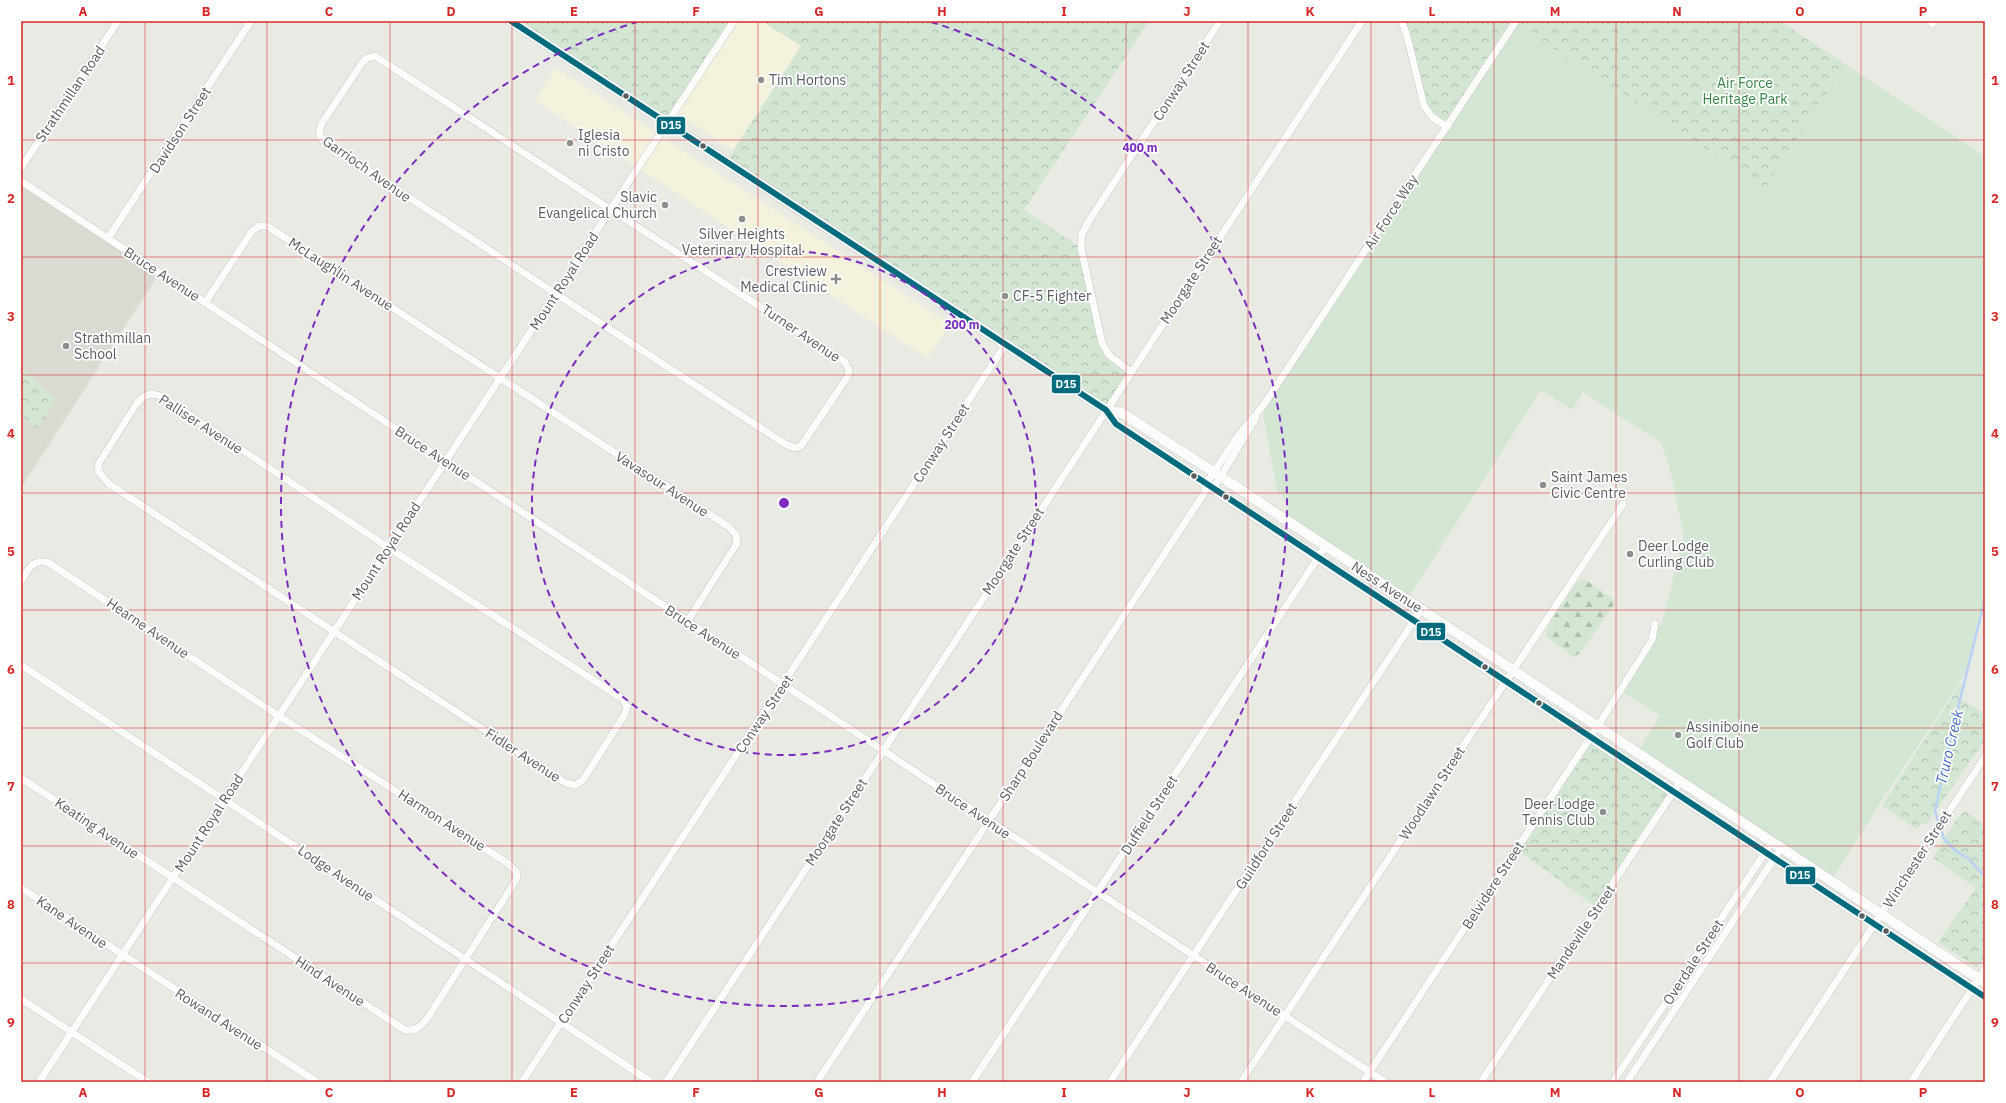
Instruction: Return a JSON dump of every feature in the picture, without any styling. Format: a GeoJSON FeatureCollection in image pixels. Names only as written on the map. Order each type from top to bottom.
{"type":"FeatureCollection","features":[{"type":"Feature","properties":{"kind":"main road","name":"Ness Avenue"},"geometry":{"type":"LineString","coordinates":[[511,21],[1106,410],[1116,424],[1208,488],[1318,558],[1985,997]]}},
{"type":"Feature","properties":{"kind":"main road","name":"Ness Avenue"},"geometry":{"type":"LineString","coordinates":[[1106,410],[1122,413],[1217,474],[1982,981]]}},
{"type":"Feature","properties":{"kind":"street","name":"Strathmillan Road"},"geometry":{"type":"LineString","coordinates":[[21,168],[118,21]]}},
{"type":"Feature","properties":{"kind":"street","name":"Davidson Street"},"geometry":{"type":"LineString","coordinates":[[108,238],[251,21]]}},
{"type":"Feature","properties":{"kind":"street","name":"Mount Royal Road"},"geometry":{"type":"LineString","coordinates":[[38,1082],[668,124],[674,111],[734,21]]}},
{"type":"Feature","properties":{"kind":"street","name":"Conway Street"},"geometry":{"type":"LineString","coordinates":[[1131,372],[1109,355],[1102,343],[1081,248],[1082,234],[1090,219],[1220,21]]}},
{"type":"Feature","properties":{"kind":"street","name":"Moorgate Street"},"geometry":{"type":"LineString","coordinates":[[666,1082],[1362,21]]}},
{"type":"Feature","properties":{"kind":"street"},"geometry":{"type":"LineString","coordinates":[[1402,21],[1424,106],[1432,117],[1447,127]]}},
{"type":"Feature","properties":{"kind":"street","name":"Air Force Way"},"geometry":{"type":"LineString","coordinates":[[1208,488],[1516,21]]}},
{"type":"Feature","properties":{"kind":"street","name":"Garrioch Avenue"},"geometry":{"type":"LineString","coordinates":[[556,294],[320,138],[319,132],[322,123],[362,63],[367,58],[372,56],[382,59],[612,209]]}},
{"type":"Feature","properties":{"kind":"street","name":"Bruce Avenue"},"geometry":{"type":"LineString","coordinates":[[21,181],[1385,1082]]}},
{"type":"Feature","properties":{"kind":"street","name":"Turner Avenue"},"geometry":{"type":"LineString","coordinates":[[556,294],[784,444],[798,448],[806,441],[848,376],[849,370],[844,362],[612,209]]}},
{"type":"Feature","properties":{"kind":"street","name":"McLaughlin Avenue"},"geometry":{"type":"LineString","coordinates":[[205,303],[252,231],[258,226],[264,225],[500,378]]}},
{"type":"Feature","properties":{"kind":"street","name":"Conway Street"},"geometry":{"type":"LineString","coordinates":[[522,1082],[1005,345]]}},
{"type":"Feature","properties":{"kind":"street","name":"Vavasour Avenue"},"geometry":{"type":"LineString","coordinates":[[500,378],[734,532],[738,537],[737,543],[687,622]]}},
{"type":"Feature","properties":{"kind":"street","name":"Palliser Avenue"},"geometry":{"type":"LineString","coordinates":[[333,632],[109,484],[98,471],[99,463],[113,439],[143,397],[150,394],[158,395],[389,548]]}},
{"type":"Feature","properties":{"kind":"street","name":"Sharp Boulevard"},"geometry":{"type":"LineString","coordinates":[[817,1082],[1208,488]]}},
{"type":"Feature","properties":{"kind":"street","name":"Woodlawn Street"},"geometry":{"type":"LineString","coordinates":[[1241,1082],[1623,504]]}},
{"type":"Feature","properties":{"kind":"street","name":"Duffield Street"},"geometry":{"type":"LineString","coordinates":[[972,1082],[1325,547]]}},
{"type":"Feature","properties":{"kind":"street","name":"Fidler Avenue"},"geometry":{"type":"LineString","coordinates":[[333,632],[566,783],[575,785],[583,780],[625,714],[627,706],[621,698],[389,548]]}},
{"type":"Feature","properties":{"kind":"street","name":"Hearne Avenue"},"geometry":{"type":"LineString","coordinates":[[21,581],[34,563],[40,560],[49,563],[279,716]]}},
{"type":"Feature","properties":{"kind":"street","name":"Guildford Street"},"geometry":{"type":"LineString","coordinates":[[1110,1082],[1421,610]]}},
{"type":"Feature","properties":{"kind":"street","name":"Belvidere Street"},"geometry":{"type":"LineString","coordinates":[[1363,1082],[1590,738],[1652,640],[1655,624]]}},
{"type":"Feature","properties":{"kind":"street","name":"Lodge Avenue"},"geometry":{"type":"LineString","coordinates":[[21,664],[651,1082]]}},
{"type":"Feature","properties":{"kind":"street","name":"Harmon Avenue"},"geometry":{"type":"LineString","coordinates":[[279,716],[514,868],[517,873],[513,887],[465,959]]}},
{"type":"Feature","properties":{"kind":"street","name":"Winchester Street"},"geometry":{"type":"LineString","coordinates":[[1770,1082],[1985,757]]}},
{"type":"Feature","properties":{"kind":"street","name":"Keating Avenue"},"geometry":{"type":"LineString","coordinates":[[21,778],[172,878]]}},
{"type":"Feature","properties":{"kind":"street","name":"Mandeville Street"},"geometry":{"type":"LineString","coordinates":[[1481,1082],[1680,782]]}},
{"type":"Feature","properties":{"kind":"street","name":"Overdale Street"},"geometry":{"type":"LineString","coordinates":[[1613,1082],[1772,842]]}},
{"type":"Feature","properties":{"kind":"street","name":"Overdale Street"},"geometry":{"type":"LineString","coordinates":[[1627,1082],[1781,848]]}},
{"type":"Feature","properties":{"kind":"street","name":"Hind Avenue"},"geometry":{"type":"LineString","coordinates":[[172,878],[405,1030],[420,1028],[465,959]]}},
{"type":"Feature","properties":{"kind":"street","name":"Kane Avenue"},"geometry":{"type":"LineString","coordinates":[[21,888],[122,955]]}},
{"type":"Feature","properties":{"kind":"street","name":"Rowand Avenue"},"geometry":{"type":"LineString","coordinates":[[122,955],[317,1082]]}},
{"type":"Feature","properties":{"kind":"street"},"geometry":{"type":"LineString","coordinates":[[1911,1082],[1972,989],[1982,981],[1985,969]]}},
{"type":"Feature","properties":{"kind":"street"},"geometry":{"type":"LineString","coordinates":[[21,999],[148,1082]]}},
{"type":"Feature","properties":{"kind":"shaded area"},"geometry":{"type":"Polygon","coordinates":[[[734,21],[762,21],[801,46],[733,150],[674,111],[734,21]]]}},
{"type":"Feature","properties":{"kind":"shaded area"},"geometry":{"type":"Polygon","coordinates":[[[556,68],[950,324],[927,358],[535,100],[556,68]]]}},
{"type":"Feature","properties":{"kind":"shaded area","name":"Strathmillan School"},"geometry":{"type":"Polygon","coordinates":[[[21,181],[160,272],[21,488],[21,181]]]}},
{"type":"Feature","properties":{"kind":"green space"},"geometry":{"type":"Polygon","coordinates":[[[512,21],[734,21],[668,124],[512,21]]]}},
{"type":"Feature","properties":{"kind":"green space"},"geometry":{"type":"Polygon","coordinates":[[[762,21],[1149,21],[1024,210],[1081,248],[1105,350],[1131,372],[1106,410],[726,162],[801,46],[762,21]]]}},
{"type":"Feature","properties":{"kind":"green space","name":"Air Force Heritage Park"},"geometry":{"type":"Polygon","coordinates":[[[1402,21],[1780,21],[1846,65],[1765,188],[1514,23],[1447,127],[1429,113],[1402,21]]]}},
{"type":"Feature","properties":{"kind":"green space","name":"Assiniboine Golf Club"},"geometry":{"type":"Polygon","coordinates":[[[1514,23],[1765,187],[1846,65],[1985,156],[1985,599],[1967,671],[1831,881],[1637,753],[1660,716],[1620,690],[1652,640],[1655,624],[1661,626],[1684,537],[1670,468],[1661,443],[1583,392],[1572,410],[1541,390],[1407,600],[1284,519],[1289,504],[1277,490],[1262,408],[1514,23]]]}},
{"type":"Feature","properties":{"kind":"green space"},"geometry":{"type":"Polygon","coordinates":[[[23,368],[56,400],[38,429],[21,415],[21,370],[23,368]]]}},
{"type":"Feature","properties":{"kind":"green space"},"geometry":{"type":"Polygon","coordinates":[[[1584,579],[1615,600],[1614,605],[1581,652],[1574,657],[1545,636],[1549,624],[1577,582],[1584,579]]]}},
{"type":"Feature","properties":{"kind":"green space"},"geometry":{"type":"Polygon","coordinates":[[[1961,683],[1966,686],[1959,698],[1985,714],[1985,740],[1926,825],[1922,823],[1917,829],[1882,806],[1961,683]]]}},
{"type":"Feature","properties":{"kind":"green space"},"geometry":{"type":"Polygon","coordinates":[[[1590,738],[1674,792],[1597,908],[1517,849],[1590,738]]]}},
{"type":"Feature","properties":{"kind":"green space"},"geometry":{"type":"Polygon","coordinates":[[[1965,811],[1985,825],[1985,958],[1976,967],[1938,942],[1976,888],[1933,858],[1956,820],[1965,811]]]}},
{"type":"Feature","properties":{"kind":"waterway","name":"Truro Creek"},"geometry":{"type":"LineString","coordinates":[[1985,599],[1953,728],[1935,811],[1944,839],[1956,851],[1969,859],[1985,877]]}},
{"type":"Feature","properties":{"kind":"transit line","name":"D15"},"geometry":{"type":"LineString","coordinates":[[511,21],[1106,410],[1116,424],[1985,997]]}},
{"type":"Feature","properties":{"kind":"place","name":"Tim Hortons"},"geometry":{"type":"Point","coordinates":[761,80]}},
{"type":"Feature","properties":{"kind":"place","name":"Iglesia ni Cristo"},"geometry":{"type":"Point","coordinates":[570,143]}},
{"type":"Feature","properties":{"kind":"place","name":"Slavic Evangelical Church"},"geometry":{"type":"Point","coordinates":[665,205]}},
{"type":"Feature","properties":{"kind":"place","name":"Silver Heights Veterinary Hospital"},"geometry":{"type":"Point","coordinates":[742,219]}},
{"type":"Feature","properties":{"kind":"place","name":"Crestview Medical Clinic"},"geometry":{"type":"Point","coordinates":[836,279]}},
{"type":"Feature","properties":{"kind":"place","name":"CF-5 Fighter"},"geometry":{"type":"Point","coordinates":[1005,296]}},
{"type":"Feature","properties":{"kind":"place","name":"Strathmillan School"},"geometry":{"type":"Point","coordinates":[66,346]}},
{"type":"Feature","properties":{"kind":"place","name":"Saint James Civic Centre"},"geometry":{"type":"Point","coordinates":[1543,485]}},
{"type":"Feature","properties":{"kind":"place","name":"Deer Lodge Curling Club"},"geometry":{"type":"Point","coordinates":[1630,554]}},
{"type":"Feature","properties":{"kind":"place","name":"Assiniboine Golf Club"},"geometry":{"type":"Point","coordinates":[1678,735]}},
{"type":"Feature","properties":{"kind":"place","name":"Deer Lodge Tennis Club"},"geometry":{"type":"Point","coordinates":[1603,812]}}]}
